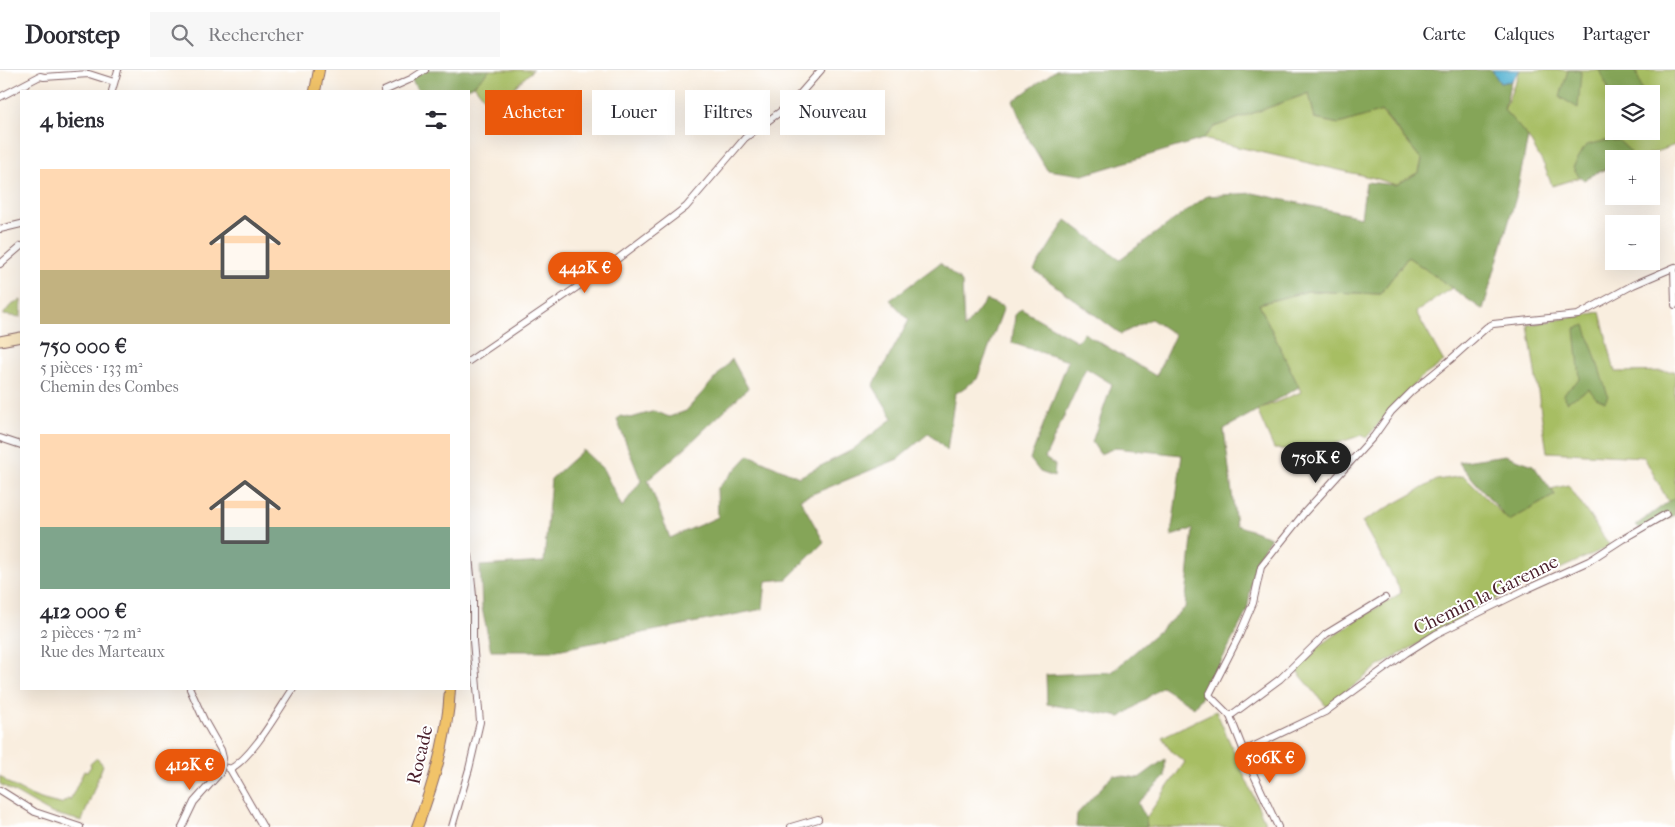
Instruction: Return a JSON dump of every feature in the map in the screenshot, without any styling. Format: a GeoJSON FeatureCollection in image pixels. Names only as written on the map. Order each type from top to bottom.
{"type":"FeatureCollection","features":[{"type":"Feature","properties":{"kind":"main road"},"geometry":{"type":"LineString","coordinates":[[315,90],[319,70]]}},
{"type":"Feature","properties":{"kind":"main road","name":"Rocade"},"geometry":{"type":"LineString","coordinates":[[417,827],[440,757],[450,690]]}},
{"type":"Feature","properties":{"kind":"street"},"geometry":{"type":"LineString","coordinates":[[112,90],[118,70]]}},
{"type":"Feature","properties":{"kind":"street"},"geometry":{"type":"LineString","coordinates":[[386,90],[411,80],[425,70]]}},
{"type":"Feature","properties":{"kind":"street"},"geometry":{"type":"LineString","coordinates":[[470,360],[608,266],[686,207],[746,138],[792,103],[821,70]]}},
{"type":"Feature","properties":{"kind":"street"},"geometry":{"type":"LineString","coordinates":[[0,97],[39,73],[44,77],[89,74],[114,82]]}},
{"type":"Feature","properties":{"kind":"street"},"geometry":{"type":"LineString","coordinates":[[0,230],[20,224]]}},
{"type":"Feature","properties":{"kind":"street"},"geometry":{"type":"LineString","coordinates":[[0,264],[20,247]]}},
{"type":"Feature","properties":{"kind":"street"},"geometry":{"type":"LineString","coordinates":[[1278,827],[1253,773],[1230,716],[1209,695],[1238,638],[1253,603],[1261,567],[1305,512],[1368,443],[1391,412],[1412,391],[1487,327],[1493,324],[1578,315],[1633,285],[1674,268],[1675,304]]}},
{"type":"Feature","properties":{"kind":"street"},"geometry":{"type":"LineString","coordinates":[[0,341],[20,337]]}},
{"type":"Feature","properties":{"kind":"street"},"geometry":{"type":"LineString","coordinates":[[0,438],[20,445]]}},
{"type":"Feature","properties":{"kind":"street","name":"Chemin la Garenne"},"geometry":{"type":"LineString","coordinates":[[1243,749],[1250,748],[1325,712],[1406,653],[1436,634],[1525,590],[1590,561],[1666,514]]}},
{"type":"Feature","properties":{"kind":"street"},"geometry":{"type":"LineString","coordinates":[[452,827],[470,769],[480,722],[472,634],[473,596],[470,566]]}},
{"type":"Feature","properties":{"kind":"street"},"geometry":{"type":"LineString","coordinates":[[1230,716],[1280,678],[1326,634],[1385,598]]}},
{"type":"Feature","properties":{"kind":"street"},"geometry":{"type":"LineString","coordinates":[[182,827],[194,802],[220,773],[223,758],[221,750],[204,720],[190,690]]}},
{"type":"Feature","properties":{"kind":"street"},"geometry":{"type":"LineString","coordinates":[[230,769],[238,765],[254,747],[292,690]]}},
{"type":"Feature","properties":{"kind":"street"},"geometry":{"type":"LineString","coordinates":[[222,766],[230,769],[263,827]]}},
{"type":"Feature","properties":{"kind":"street"},"geometry":{"type":"LineString","coordinates":[[0,790],[34,812],[80,827]]}},
{"type":"Feature","properties":{"kind":"street"},"geometry":{"type":"LineString","coordinates":[[791,827],[818,819]]}},
{"type":"Feature","properties":{"kind":"green space"},"geometry":{"type":"Polygon","coordinates":[[[425,70],[490,70],[466,90],[417,90],[411,79],[425,70]]]}},
{"type":"Feature","properties":{"kind":"green space"},"geometry":{"type":"Polygon","coordinates":[[[490,70],[533,70],[511,90],[485,90],[485,99],[474,85],[490,70]]]}},
{"type":"Feature","properties":{"kind":"green space"},"geometry":{"type":"Polygon","coordinates":[[[1056,70],[1492,70],[1500,83],[1511,81],[1504,110],[1528,137],[1516,197],[1483,310],[1408,257],[1380,294],[1308,291],[1259,304],[1299,387],[1224,429],[1236,525],[1271,537],[1255,561],[1247,611],[1206,691],[1194,707],[1162,687],[1121,717],[1047,704],[1046,675],[1112,672],[1185,608],[1193,529],[1171,536],[1182,455],[1115,448],[1100,454],[1092,442],[1112,384],[1086,368],[1045,458],[1055,465],[1054,477],[1040,472],[1030,459],[1068,361],[1012,343],[1015,315],[1021,309],[1077,341],[1084,333],[1156,376],[1175,335],[1151,319],[1121,334],[1034,270],[1066,220],[1120,259],[1207,196],[1253,193],[1361,217],[1366,182],[1396,185],[1419,172],[1422,160],[1382,111],[1339,124],[1315,119],[1309,93],[1214,127],[1203,139],[1083,175],[1047,170],[1028,138],[1013,101],[1056,70]]]}},
{"type":"Feature","properties":{"kind":"green space"},"geometry":{"type":"Polygon","coordinates":[[[1520,70],[1675,70],[1675,145],[1660,150],[1605,150],[1605,170],[1552,186],[1544,165],[1528,137],[1504,110],[1520,70]]]}},
{"type":"Feature","properties":{"kind":"green space"},"geometry":{"type":"Polygon","coordinates":[[[1568,70],[1581,72],[1578,108],[1560,97],[1568,70]]]}},
{"type":"Feature","properties":{"kind":"green space"},"geometry":{"type":"Polygon","coordinates":[[[1599,70],[1636,70],[1640,85],[1606,85],[1599,70]]]}},
{"type":"Feature","properties":{"kind":"green space"},"geometry":{"type":"Polygon","coordinates":[[[1309,93],[1315,119],[1339,124],[1381,111],[1422,160],[1419,172],[1396,185],[1374,178],[1203,139],[1214,127],[1309,93]]]}},
{"type":"Feature","properties":{"kind":"green space"},"geometry":{"type":"Polygon","coordinates":[[[1618,140],[1629,150],[1605,150],[1605,168],[1584,180],[1573,167],[1586,145],[1618,140]]]}},
{"type":"Feature","properties":{"kind":"green space"},"geometry":{"type":"Polygon","coordinates":[[[1408,257],[1452,288],[1416,312],[1444,362],[1419,379],[1366,438],[1362,435],[1317,450],[1274,449],[1257,410],[1301,392],[1259,304],[1308,291],[1380,294],[1408,257]]]}},
{"type":"Feature","properties":{"kind":"green space"},"geometry":{"type":"Polygon","coordinates":[[[940,263],[962,282],[964,329],[986,300],[1004,307],[977,379],[955,394],[947,451],[929,433],[898,459],[800,499],[824,542],[787,579],[766,581],[763,609],[552,651],[491,651],[482,608],[480,566],[544,562],[551,479],[583,450],[603,469],[622,507],[641,481],[617,420],[620,416],[631,418],[655,411],[669,417],[686,411],[732,359],[748,388],[648,480],[670,538],[718,517],[717,489],[749,455],[799,477],[852,450],[893,418],[873,386],[909,320],[890,300],[940,263]]]}},
{"type":"Feature","properties":{"kind":"green space"},"geometry":{"type":"Polygon","coordinates":[[[20,301],[20,317],[3,315],[10,306],[20,301]]]}},
{"type":"Feature","properties":{"kind":"green space"},"geometry":{"type":"Polygon","coordinates":[[[1600,312],[1615,372],[1675,371],[1675,499],[1669,503],[1644,457],[1547,452],[1528,325],[1600,312]]]}},
{"type":"Feature","properties":{"kind":"green space"},"geometry":{"type":"Polygon","coordinates":[[[1585,325],[1608,396],[1605,402],[1596,398],[1589,389],[1567,402],[1563,394],[1580,379],[1575,329],[1585,325]]]}},
{"type":"Feature","properties":{"kind":"green space"},"geometry":{"type":"Polygon","coordinates":[[[1505,455],[1533,465],[1555,495],[1509,521],[1458,462],[1505,455]]]}},
{"type":"Feature","properties":{"kind":"green space"},"geometry":{"type":"Polygon","coordinates":[[[1464,476],[1509,521],[1555,495],[1551,489],[1568,485],[1610,546],[1503,595],[1376,668],[1327,707],[1297,671],[1320,646],[1350,624],[1401,593],[1362,522],[1437,480],[1464,476]]]}},
{"type":"Feature","properties":{"kind":"green space"},"geometry":{"type":"Polygon","coordinates":[[[1675,497],[1675,515],[1643,531],[1636,525],[1675,497]]]}},
{"type":"Feature","properties":{"kind":"green space"},"geometry":{"type":"Polygon","coordinates":[[[1216,711],[1267,827],[1147,827],[1146,818],[1185,762],[1172,752],[1162,737],[1216,711]]]}},
{"type":"Feature","properties":{"kind":"green space"},"geometry":{"type":"Polygon","coordinates":[[[97,758],[103,765],[82,821],[51,813],[0,784],[0,776],[14,787],[29,794],[61,804],[68,799],[70,800],[84,771],[87,772],[91,766],[90,764],[97,758]]]}},
{"type":"Feature","properties":{"kind":"green space"},"geometry":{"type":"Polygon","coordinates":[[[1165,759],[1165,777],[1138,803],[1146,818],[1147,827],[1076,827],[1077,814],[1113,775],[1139,778],[1165,759]]]}},
{"type":"Feature","properties":{"kind":"water"},"geometry":{"type":"Polygon","coordinates":[[[1492,70],[1520,70],[1511,81],[1500,83],[1492,70]]]}}]}
